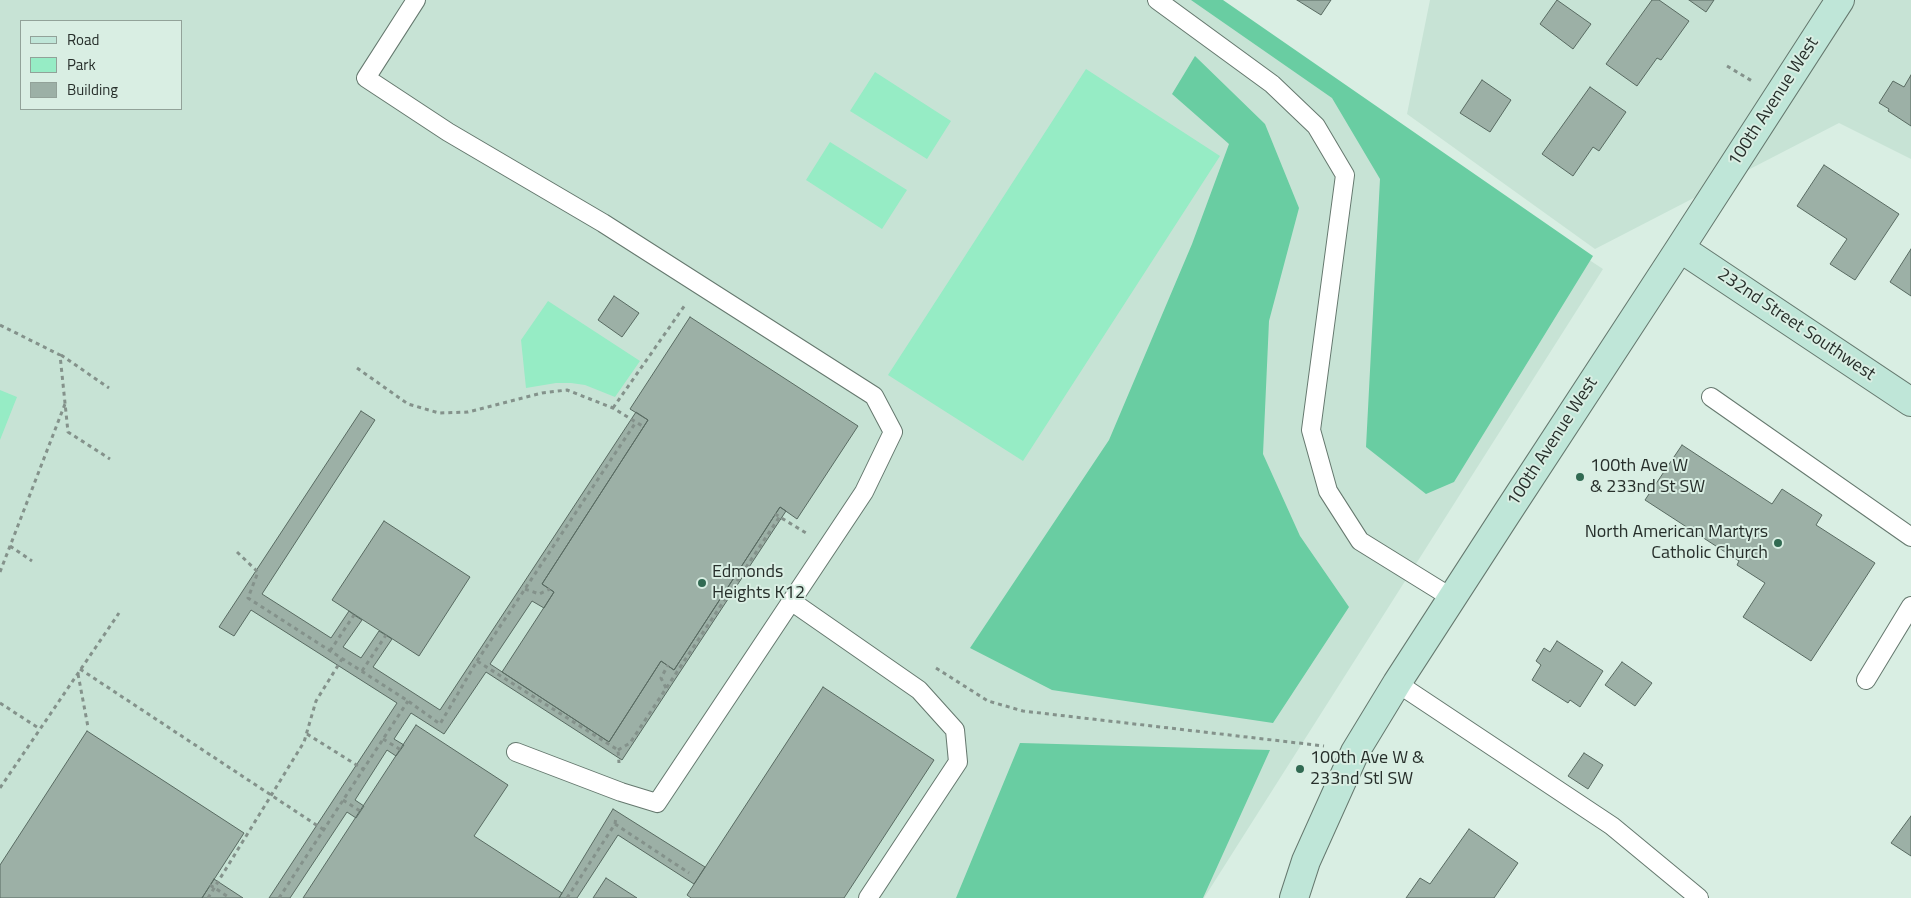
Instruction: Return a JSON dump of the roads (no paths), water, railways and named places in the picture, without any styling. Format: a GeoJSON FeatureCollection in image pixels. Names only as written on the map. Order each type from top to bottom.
{"type":"FeatureCollection","features":[{"type":"Feature","properties":{"kind":"main road","name":"100th Avenue West"},"geometry":{"type":"LineString","coordinates":[[1294,898],[1306,861],[1355,752],[1397,683],[1840,0]]}},
{"type":"Feature","properties":{"kind":"main road","name":"232nd Street Southwest"},"geometry":{"type":"LineString","coordinates":[[1680,248],[1911,402]]}},
{"type":"Feature","properties":{"kind":"lane"},"geometry":{"type":"LineString","coordinates":[[416,0],[366,78],[448,132],[603,223],[874,396],[893,432],[864,492],[657,803],[621,792],[516,752]]}},
{"type":"Feature","properties":{"kind":"lane"},"geometry":{"type":"LineString","coordinates":[[1157,0],[1272,84],[1316,126],[1345,175],[1311,430],[1328,491],[1360,541],[1452,598]]}},
{"type":"Feature","properties":{"kind":"lane"},"geometry":{"type":"LineString","coordinates":[[1711,397],[1911,537]]}},
{"type":"Feature","properties":{"kind":"lane"},"geometry":{"type":"LineString","coordinates":[[791,601],[919,690],[955,730],[958,762],[868,898]]}},
{"type":"Feature","properties":{"kind":"lane"},"geometry":{"type":"LineString","coordinates":[[1866,680],[1911,606]]}},
{"type":"Feature","properties":{"kind":"lane"},"geometry":{"type":"LineString","coordinates":[[1397,683],[1612,826],[1699,898]]}},
{"type":"Feature","properties":{"kind":"place","name":"100th Ave W & 233nd St SW"},"geometry":{"type":"Point","coordinates":[1580,477]}},
{"type":"Feature","properties":{"kind":"place","name":"North American Martyrs Catholic Church"},"geometry":{"type":"Point","coordinates":[1778,543]}},
{"type":"Feature","properties":{"kind":"place","name":"Edmonds Heights K12"},"geometry":{"type":"Point","coordinates":[702,583]}},
{"type":"Feature","properties":{"kind":"place","name":"100th Ave W & 233nd Stl SW"},"geometry":{"type":"Point","coordinates":[1300,769]}}]}
